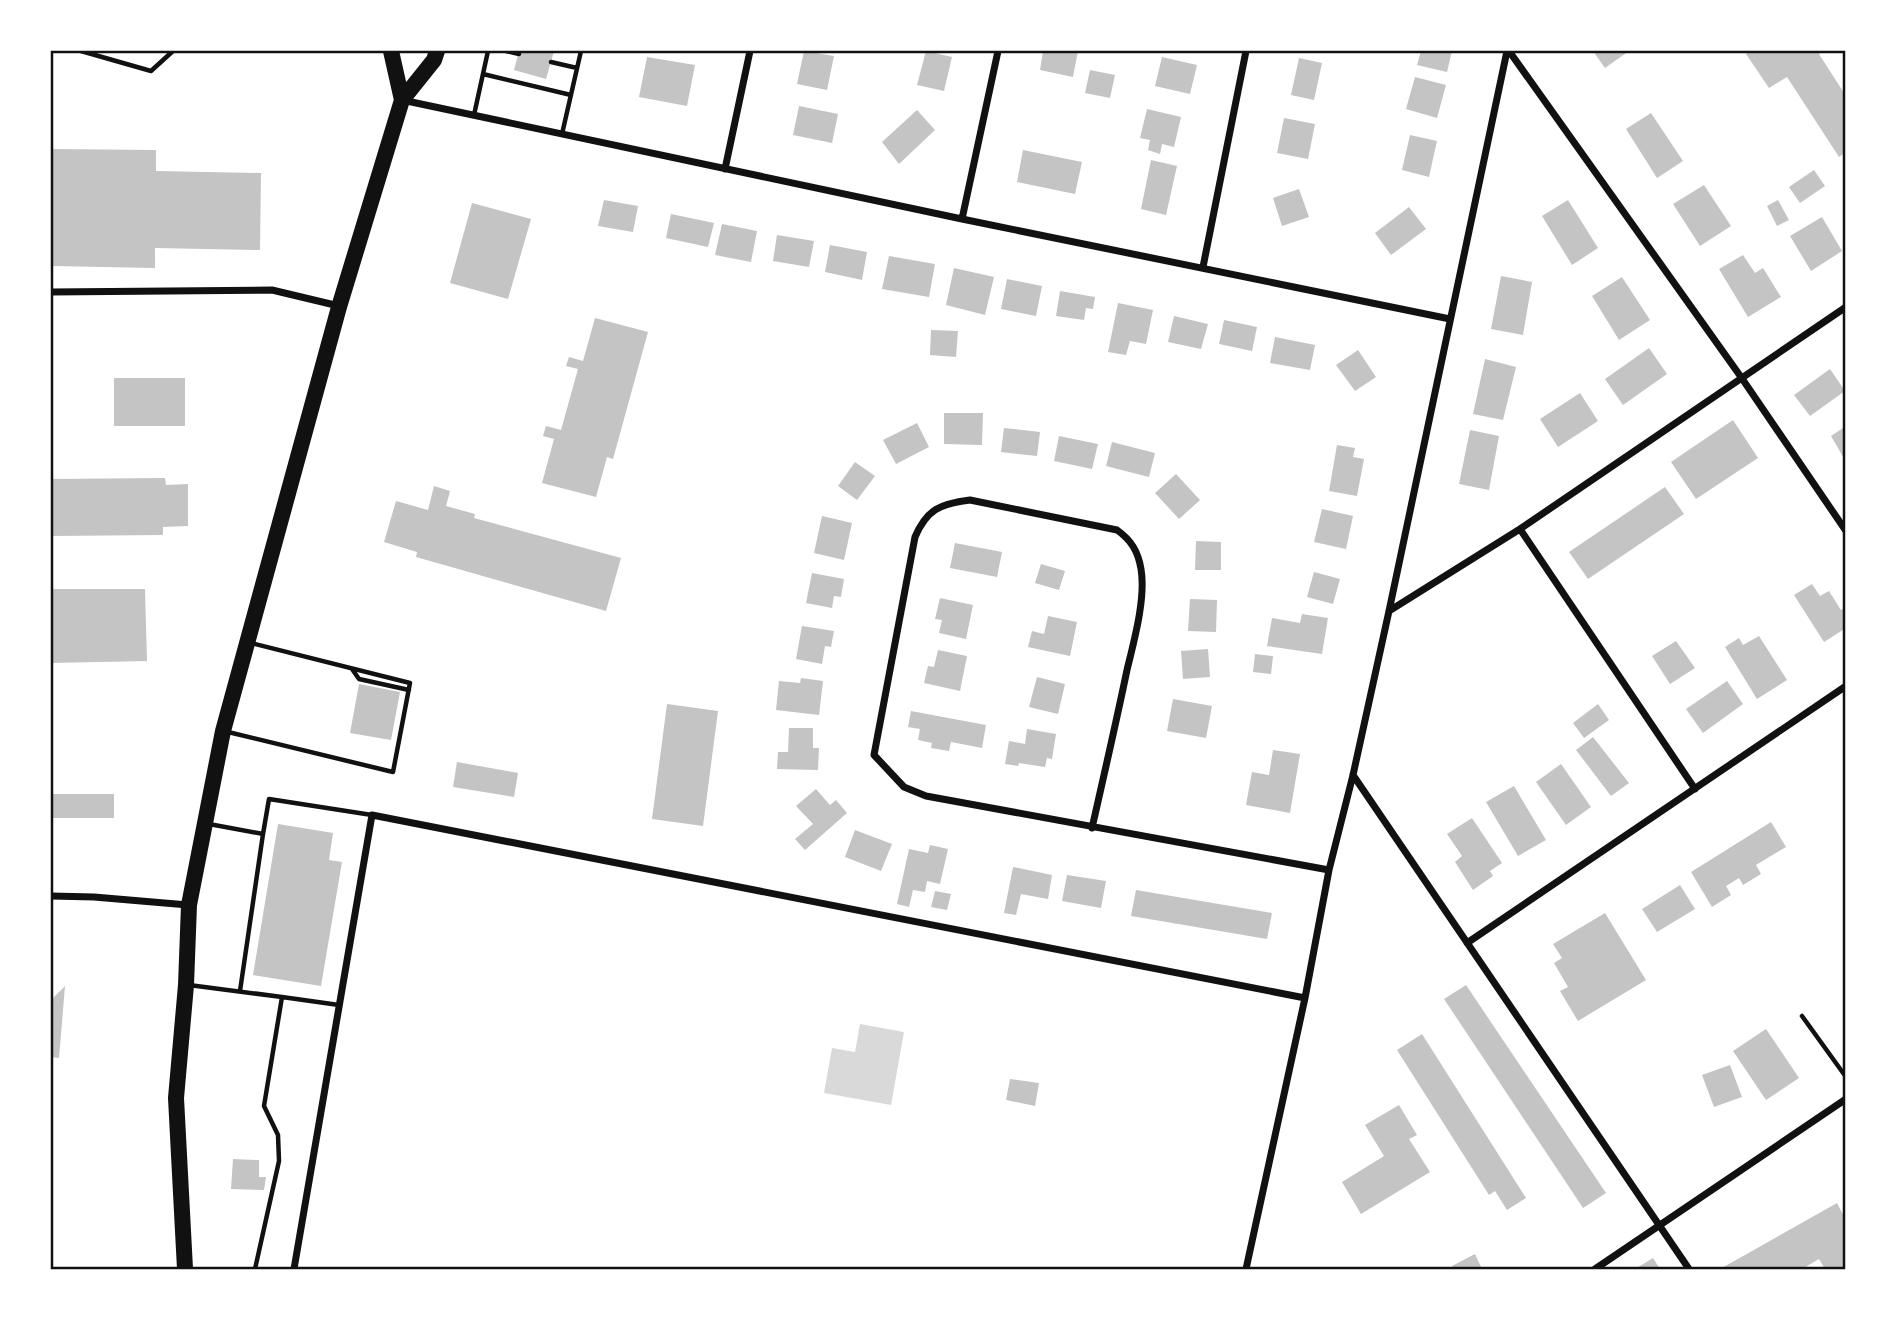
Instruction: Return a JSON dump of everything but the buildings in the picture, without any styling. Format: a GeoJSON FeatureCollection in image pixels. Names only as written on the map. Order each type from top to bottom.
{"type":"FeatureCollection","features":[{"type":"Feature","properties":{"kind":"main road"},"geometry":{"type":"LineString","coordinates":[[391,51],[402,100]]}},
{"type":"Feature","properties":{"kind":"main road"},"geometry":{"type":"LineString","coordinates":[[185,1269],[176,1098],[186,985],[189,905],[223,731],[339,307],[402,100],[434,60],[437,51]]}},
{"type":"Feature","properties":{"kind":"street"},"geometry":{"type":"LineString","coordinates":[[725,169],[750,51]]}},
{"type":"Feature","properties":{"kind":"street"},"geometry":{"type":"LineString","coordinates":[[962,219],[998,51]]}},
{"type":"Feature","properties":{"kind":"street"},"geometry":{"type":"LineString","coordinates":[[1203,267],[1246,51]]}},
{"type":"Feature","properties":{"kind":"street"},"geometry":{"type":"LineString","coordinates":[[1246,1269],[1305,998],[1329,870],[1389,611],[1508,51]]}},
{"type":"Feature","properties":{"kind":"street"},"geometry":{"type":"LineString","coordinates":[[1508,51],[1741,377],[1846,531]]}},
{"type":"Feature","properties":{"kind":"street"},"geometry":{"type":"LineString","coordinates":[[402,100],[962,219],[1450,318]]}},
{"type":"Feature","properties":{"kind":"street"},"geometry":{"type":"LineString","coordinates":[[51,292],[272,290],[339,307]]}},
{"type":"Feature","properties":{"kind":"street"},"geometry":{"type":"LineString","coordinates":[[1389,611],[1520,529],[1846,307]]}},
{"type":"Feature","properties":{"kind":"street"},"geometry":{"type":"LineString","coordinates":[[1092,828],[1141,596],[1142,571],[1138,554],[1129,538],[1116,530],[970,500],[950,503],[932,511],[915,537],[874,755],[904,787],[926,796],[1092,828],[1329,870]]}},
{"type":"Feature","properties":{"kind":"street"},"geometry":{"type":"LineString","coordinates":[[1520,529],[1695,789]]}},
{"type":"Feature","properties":{"kind":"street"},"geometry":{"type":"LineString","coordinates":[[1467,943],[1846,686]]}},
{"type":"Feature","properties":{"kind":"street"},"geometry":{"type":"LineString","coordinates":[[1353,775],[1689,1269]]}},
{"type":"Feature","properties":{"kind":"street"},"geometry":{"type":"LineString","coordinates":[[294,1269],[372,815],[1305,998]]}},
{"type":"Feature","properties":{"kind":"street"},"geometry":{"type":"LineString","coordinates":[[51,896],[189,905]]}},
{"type":"Feature","properties":{"kind":"street"},"geometry":{"type":"LineString","coordinates":[[1595,1269],[1846,1099]]}},
{"type":"Feature","properties":{"kind":"lane"},"geometry":{"type":"LineString","coordinates":[[81,51],[151,71],[173,51]]}},
{"type":"Feature","properties":{"kind":"lane"},"geometry":{"type":"LineString","coordinates":[[473,115],[488,51]]}},
{"type":"Feature","properties":{"kind":"lane"},"geometry":{"type":"LineString","coordinates":[[506,51],[519,54]]}},
{"type":"Feature","properties":{"kind":"lane"},"geometry":{"type":"LineString","coordinates":[[562,134],[582,51]]}},
{"type":"Feature","properties":{"kind":"lane"},"geometry":{"type":"LineString","coordinates":[[551,62],[577,68]]}},
{"type":"Feature","properties":{"kind":"lane"},"geometry":{"type":"LineString","coordinates":[[483,74],[571,95]]}},
{"type":"Feature","properties":{"kind":"lane"},"geometry":{"type":"LineString","coordinates":[[223,731],[393,772],[410,683],[246,642]]}},
{"type":"Feature","properties":{"kind":"lane"},"geometry":{"type":"LineString","coordinates":[[351,668],[359,680],[409,690]]}},
{"type":"Feature","properties":{"kind":"lane"},"geometry":{"type":"LineString","coordinates":[[240,991],[269,799],[372,815]]}},
{"type":"Feature","properties":{"kind":"lane"},"geometry":{"type":"LineString","coordinates":[[205,823],[263,834]]}},
{"type":"Feature","properties":{"kind":"lane"},"geometry":{"type":"LineString","coordinates":[[186,985],[339,1005]]}},
{"type":"Feature","properties":{"kind":"lane"},"geometry":{"type":"LineString","coordinates":[[255,1269],[279,1161],[278,1135],[264,1106],[282,997]]}},
{"type":"Feature","properties":{"kind":"lane"},"geometry":{"type":"LineString","coordinates":[[1802,1016],[1846,1077]]}},
{"type":"Feature","properties":{"kind":"shaded area"},"geometry":{"type":"Polygon","coordinates":[[[860,1024],[904,1032],[891,1105],[824,1093],[832,1048],[855,1052],[860,1024]]]}}]}
